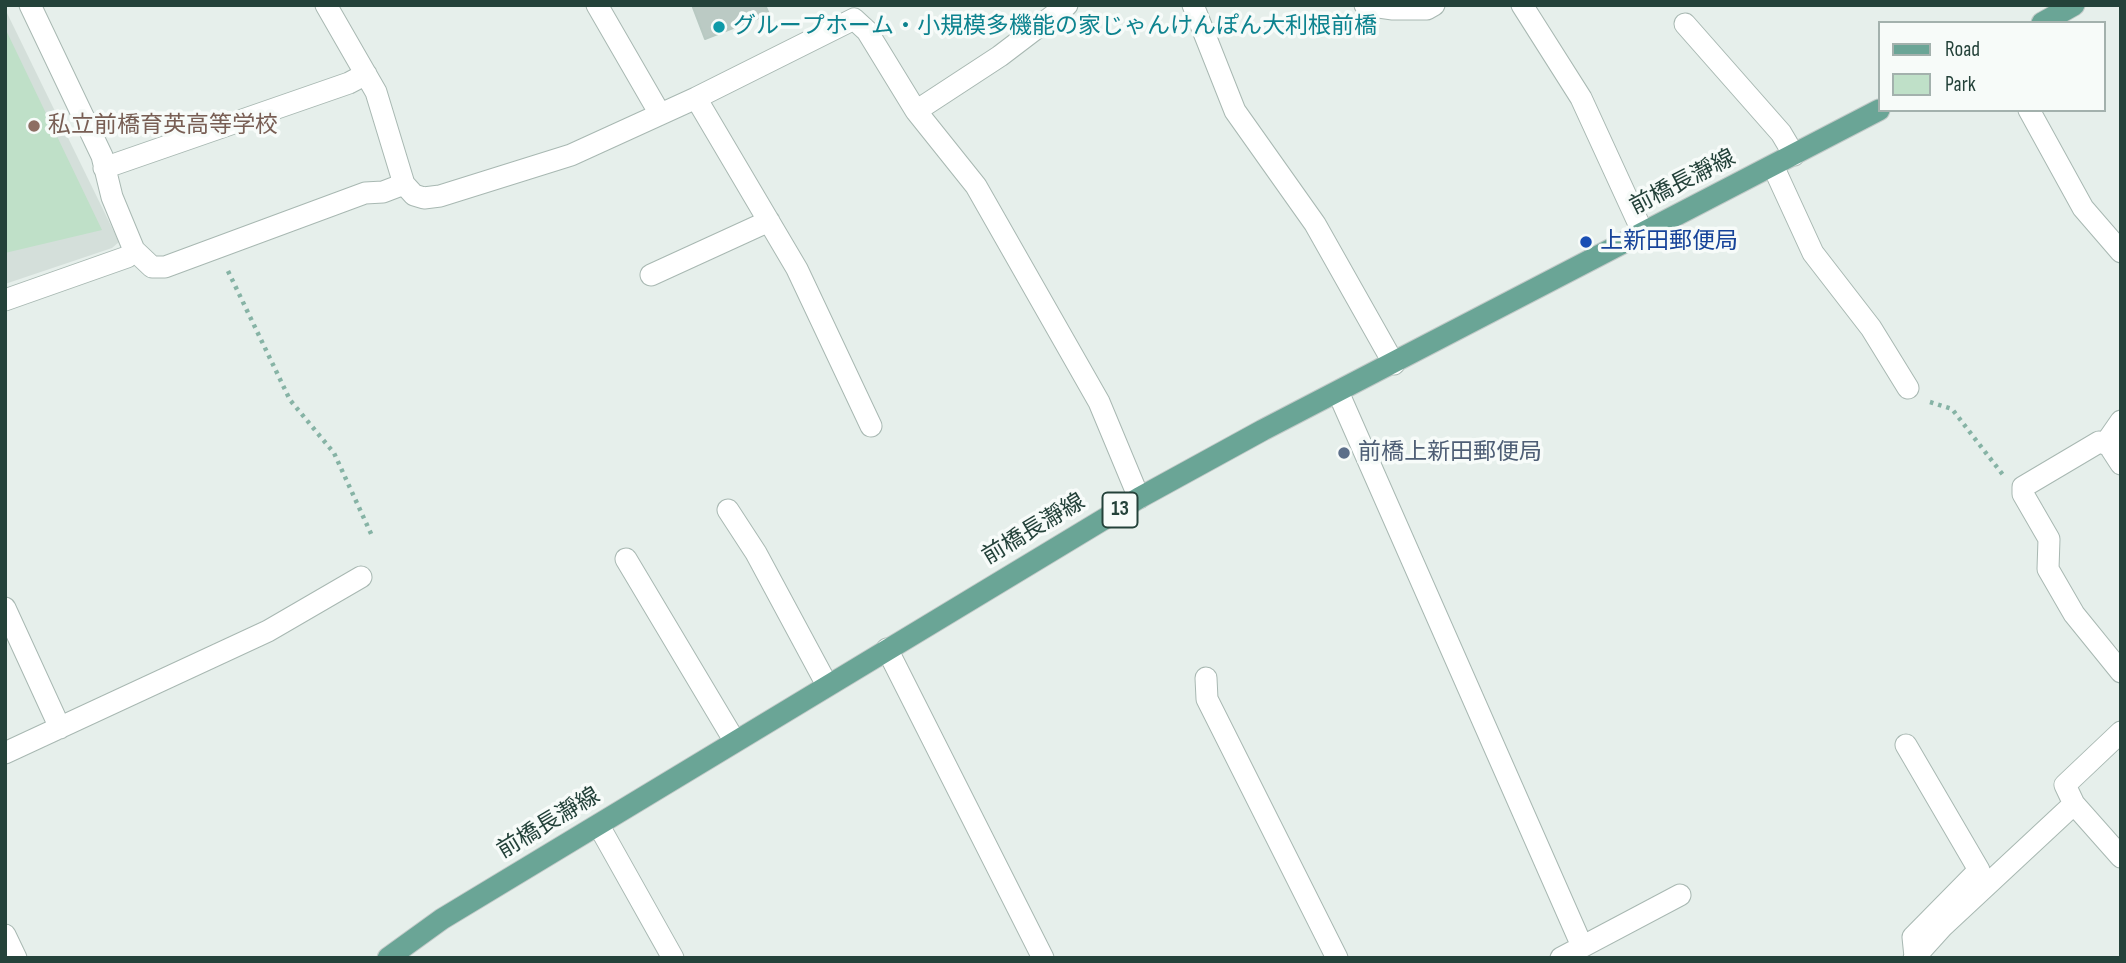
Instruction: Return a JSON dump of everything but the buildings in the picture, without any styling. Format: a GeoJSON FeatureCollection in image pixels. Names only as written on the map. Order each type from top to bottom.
{"type":"FeatureCollection","features":[{"type":"Feature","properties":{"kind":"main road"},"geometry":{"type":"LineString","coordinates":[[2046,21],[2074,5]]}},
{"type":"Feature","properties":{"kind":"main road","name":"前橋長瀞線"},"geometry":{"type":"LineString","coordinates":[[388,958],[442,919],[599,826],[734,740],[1139,498],[1878,111]]}},
{"type":"Feature","properties":{"kind":"street"},"geometry":{"type":"LineString","coordinates":[[30,5],[104,168],[134,250],[152,267],[165,267],[365,192],[383,192],[404,184]]}},
{"type":"Feature","properties":{"kind":"street"},"geometry":{"type":"LineString","coordinates":[[326,5],[383,107],[404,184],[414,195],[424,198],[440,196],[540,167],[696,98],[854,19],[867,31],[916,111],[976,186],[1040,294],[1099,402],[1139,498]]}},
{"type":"Feature","properties":{"kind":"street"},"geometry":{"type":"LineString","coordinates":[[597,5],[660,114]]}},
{"type":"Feature","properties":{"kind":"street"},"geometry":{"type":"LineString","coordinates":[[916,111],[1000,56],[1067,5]]}},
{"type":"Feature","properties":{"kind":"street"},"geometry":{"type":"LineString","coordinates":[[1193,5],[1235,111],[1315,224],[1394,364]]}},
{"type":"Feature","properties":{"kind":"street"},"geometry":{"type":"LineString","coordinates":[[1365,5],[1393,9],[1427,9],[1434,5]]}},
{"type":"Feature","properties":{"kind":"street"},"geometry":{"type":"LineString","coordinates":[[1522,5],[1581,98],[1643,233]]}},
{"type":"Feature","properties":{"kind":"street"},"geometry":{"type":"LineString","coordinates":[[1685,24],[1781,133],[1794,155]]}},
{"type":"Feature","properties":{"kind":"street"},"geometry":{"type":"LineString","coordinates":[[104,168],[349,83],[366,74]]}},
{"type":"Feature","properties":{"kind":"street"},"geometry":{"type":"LineString","coordinates":[[696,98],[797,269],[872,426]]}},
{"type":"Feature","properties":{"kind":"street"},"geometry":{"type":"LineString","coordinates":[[2030,112],[2083,208],[2121,252]]}},
{"type":"Feature","properties":{"kind":"street"},"geometry":{"type":"LineString","coordinates":[[1773,166],[1813,253],[1871,328],[1908,388]]}},
{"type":"Feature","properties":{"kind":"street"},"geometry":{"type":"LineString","coordinates":[[651,275],[769,221]]}},
{"type":"Feature","properties":{"kind":"street"},"geometry":{"type":"LineString","coordinates":[[5,300],[127,257],[134,250]]}},
{"type":"Feature","properties":{"kind":"street"},"geometry":{"type":"LineString","coordinates":[[1338,392],[1582,946]]}},
{"type":"Feature","properties":{"kind":"street"},"geometry":{"type":"LineString","coordinates":[[2121,421],[2098,445],[2023,487],[2022,494],[2049,539],[2048,569],[2074,614],[2121,672]]}},
{"type":"Feature","properties":{"kind":"street"},"geometry":{"type":"LineString","coordinates":[[2098,445],[2121,464]]}},
{"type":"Feature","properties":{"kind":"street"},"geometry":{"type":"LineString","coordinates":[[728,510],[756,553],[827,685]]}},
{"type":"Feature","properties":{"kind":"street"},"geometry":{"type":"LineString","coordinates":[[626,559],[734,740]]}},
{"type":"Feature","properties":{"kind":"street"},"geometry":{"type":"LineString","coordinates":[[5,753],[268,631],[361,577]]}},
{"type":"Feature","properties":{"kind":"street"},"geometry":{"type":"LineString","coordinates":[[5,608],[60,728]]}},
{"type":"Feature","properties":{"kind":"street"},"geometry":{"type":"LineString","coordinates":[[887,649],[1043,958]]}},
{"type":"Feature","properties":{"kind":"street"},"geometry":{"type":"LineString","coordinates":[[1206,678],[1207,699],[1337,958]]}},
{"type":"Feature","properties":{"kind":"street"},"geometry":{"type":"LineString","coordinates":[[2121,732],[2065,785],[2074,804],[2121,857]]}},
{"type":"Feature","properties":{"kind":"street"},"geometry":{"type":"LineString","coordinates":[[1906,745],[1979,870],[1913,937],[1915,957]]}},
{"type":"Feature","properties":{"kind":"street"},"geometry":{"type":"LineString","coordinates":[[1915,957],[1943,926],[2074,804]]}},
{"type":"Feature","properties":{"kind":"street"},"geometry":{"type":"LineString","coordinates":[[599,826],[673,958]]}},
{"type":"Feature","properties":{"kind":"street"},"geometry":{"type":"LineString","coordinates":[[1561,958],[1680,895]]}},
{"type":"Feature","properties":{"kind":"street"},"geometry":{"type":"LineString","coordinates":[[5,935],[16,958]]}},
{"type":"Feature","properties":{"kind":"path"},"geometry":{"type":"LineString","coordinates":[[218,248],[290,400],[334,453],[373,538]]}},
{"type":"Feature","properties":{"kind":"path"},"geometry":{"type":"LineString","coordinates":[[1924,403],[1947,405],[1952,409],[1996,468],[2023,487]]}},
{"type":"Feature","properties":{"kind":"shaded area","name":"私立前橋育英高等学校"},"geometry":{"type":"Polygon","coordinates":[[[5,9],[119,242],[112,248],[5,284],[5,9]]]}},
{"type":"Feature","properties":{"kind":"green space","name":"私立前橋育英高等学校"},"geometry":{"type":"Polygon","coordinates":[[[5,28],[102,230],[5,253],[5,28]]]}},
{"type":"Feature","properties":{"kind":"place","name":"グループホーム・小規模多機能の家じゃんけんぽん大利根前橋"},"geometry":{"type":"Point","coordinates":[719,27]}},
{"type":"Feature","properties":{"kind":"place","name":"私立前橋育英高等学校"},"geometry":{"type":"Point","coordinates":[34,126]}},
{"type":"Feature","properties":{"kind":"place","name":"上新田郵便局"},"geometry":{"type":"Point","coordinates":[1586,242]}},
{"type":"Feature","properties":{"kind":"place","name":"前橋上新田郵便局"},"geometry":{"type":"Point","coordinates":[1344,453]}}]}
